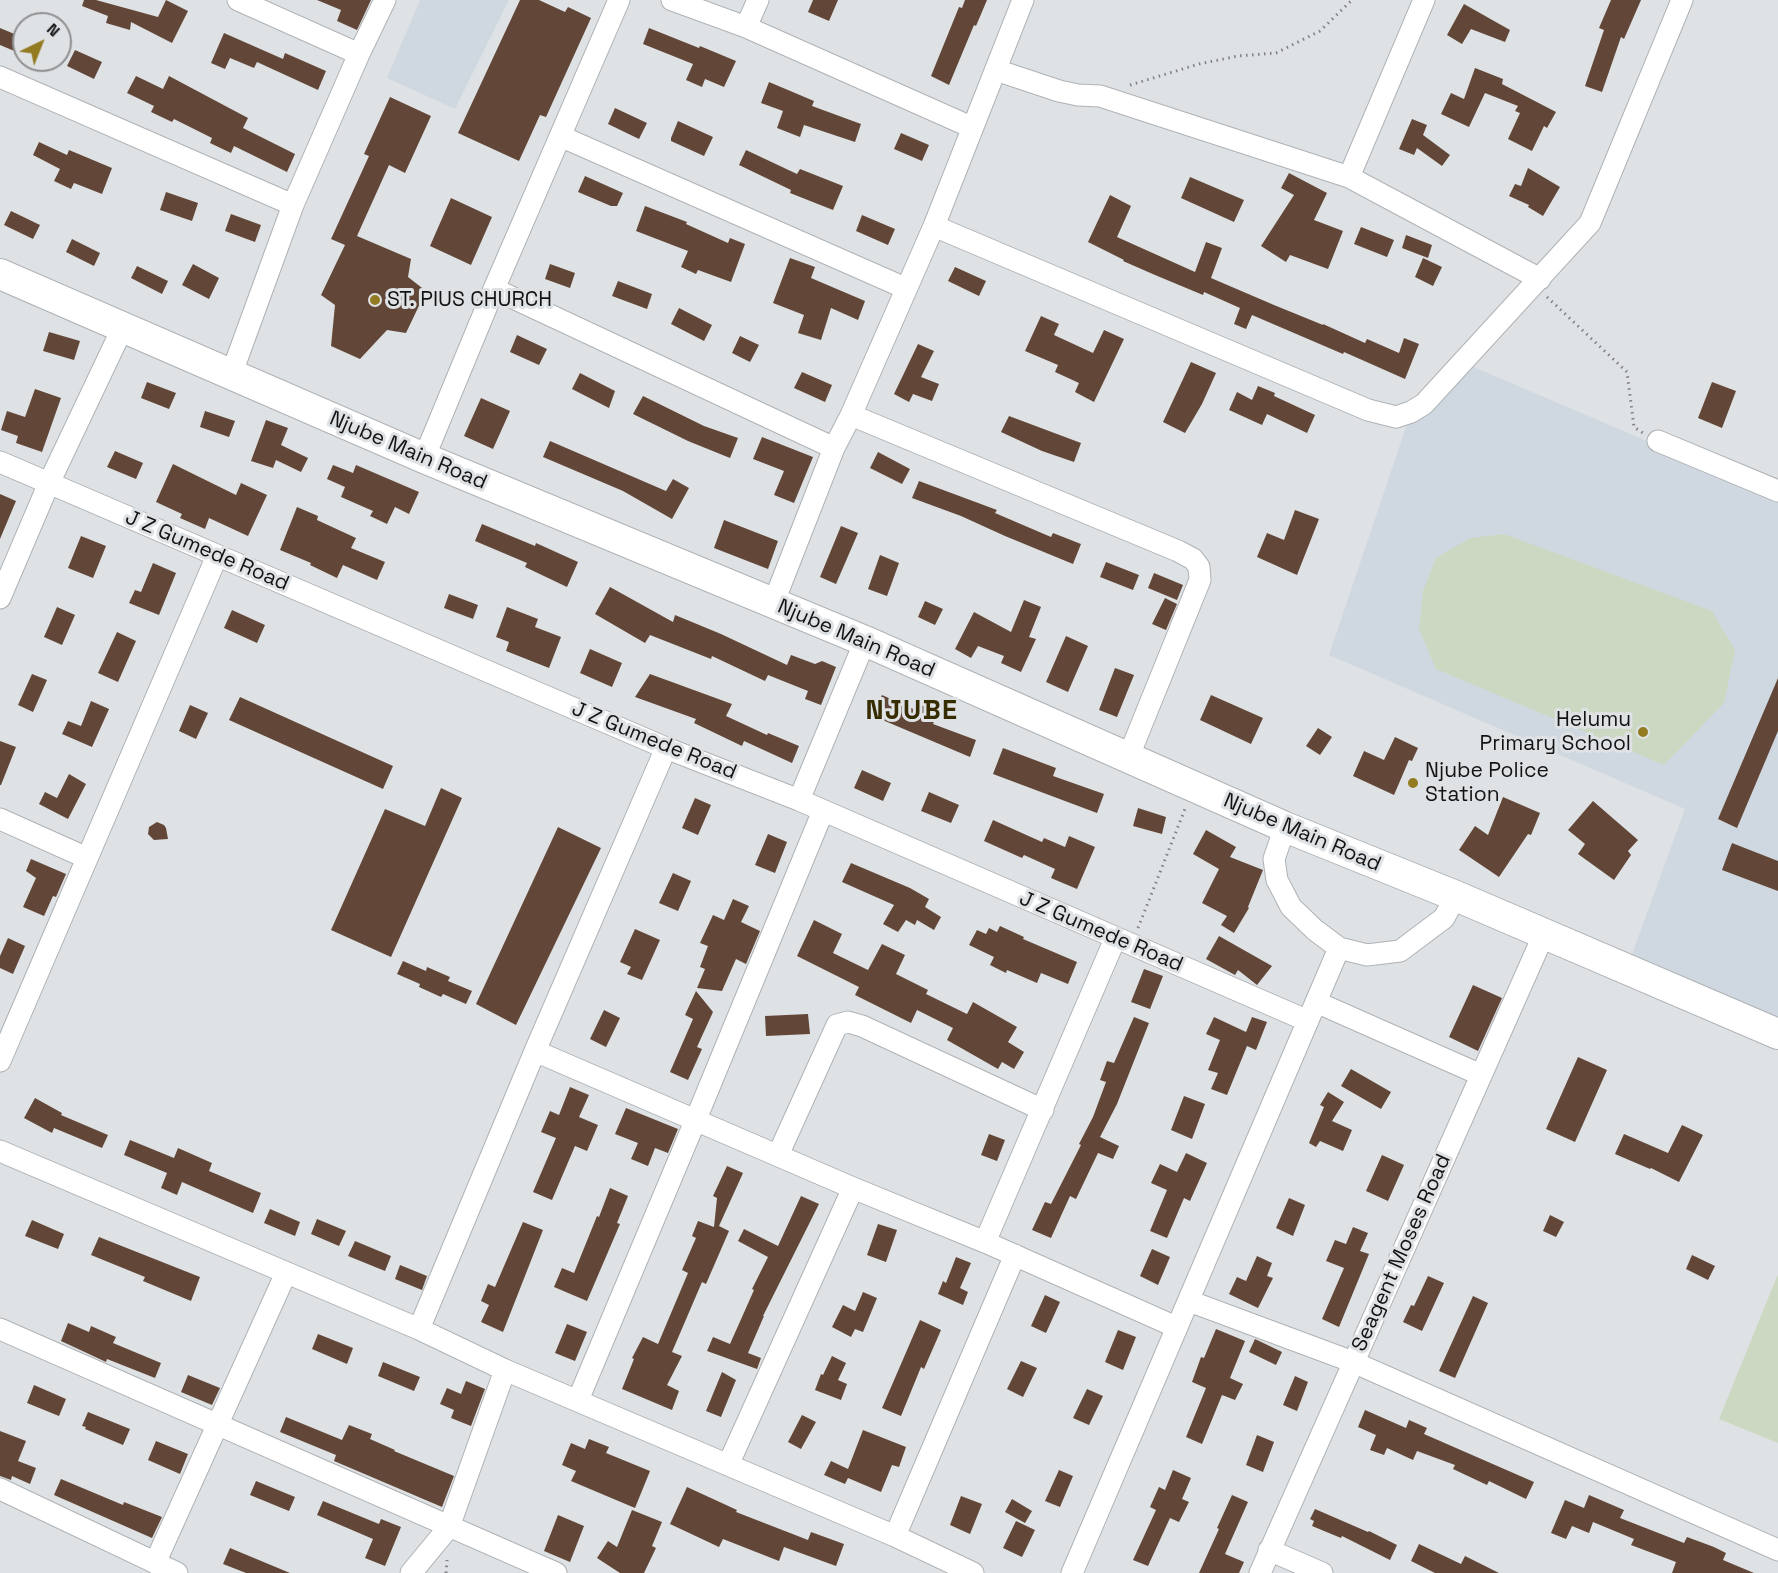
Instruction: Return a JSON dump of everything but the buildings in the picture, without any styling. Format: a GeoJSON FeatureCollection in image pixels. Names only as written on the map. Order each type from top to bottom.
{"type":"FeatureCollection","features":[{"type":"Feature","properties":{"kind":"street"},"geometry":{"type":"LineString","coordinates":[[238,0],[358,54]]}},
{"type":"Feature","properties":{"kind":"street"},"geometry":{"type":"LineString","coordinates":[[231,375],[293,205],[358,54],[385,0]]}},
{"type":"Feature","properties":{"kind":"street"},"geometry":{"type":"LineString","coordinates":[[424,458],[619,0]]}},
{"type":"Feature","properties":{"kind":"street"},"geometry":{"type":"LineString","coordinates":[[672,0],[746,27],[971,127]]}},
{"type":"Feature","properties":{"kind":"street"},"geometry":{"type":"LineString","coordinates":[[746,27],[758,0]]}},
{"type":"Feature","properties":{"kind":"street"},"geometry":{"type":"LineString","coordinates":[[773,604],[834,448],[851,415],[934,226],[971,127],[1023,0]]}},
{"type":"Feature","properties":{"kind":"street"},"geometry":{"type":"LineString","coordinates":[[1349,177],[1424,0]]}},
{"type":"Feature","properties":{"kind":"street"},"geometry":{"type":"LineString","coordinates":[[934,226],[1368,410],[1396,417],[1425,404],[1590,223],[1683,0]]}},
{"type":"Feature","properties":{"kind":"street"},"geometry":{"type":"LineString","coordinates":[[996,70],[1059,91],[1100,96],[1349,177],[1537,282]]}},
{"type":"Feature","properties":{"kind":"street"},"geometry":{"type":"LineString","coordinates":[[0,77],[293,205]]}},
{"type":"Feature","properties":{"kind":"street"},"geometry":{"type":"LineString","coordinates":[[560,136],[905,288]]}},
{"type":"Feature","properties":{"kind":"street","name":"Njube Main Road"},"geometry":{"type":"LineString","coordinates":[[0,274],[424,458],[865,641],[1194,788],[1456,896],[1778,1034]]}},
{"type":"Feature","properties":{"kind":"street"},"geometry":{"type":"LineString","coordinates":[[494,289],[834,448]]}},
{"type":"Feature","properties":{"kind":"street"},"geometry":{"type":"LineString","coordinates":[[0,598],[49,483],[123,327]]}},
{"type":"Feature","properties":{"kind":"street"},"geometry":{"type":"LineString","coordinates":[[851,415],[1178,551],[1193,560],[1199,567],[1200,580],[1128,758]]}},
{"type":"Feature","properties":{"kind":"street"},"geometry":{"type":"LineString","coordinates":[[1658,441],[1778,491]]}},
{"type":"Feature","properties":{"kind":"street","name":"J Z Gumede Road"},"geometry":{"type":"LineString","coordinates":[[0,462],[666,748],[799,800],[1308,1022]]}},
{"type":"Feature","properties":{"kind":"street"},"geometry":{"type":"LineString","coordinates":[[0,1061],[217,556]]}},
{"type":"Feature","properties":{"kind":"street"},"geometry":{"type":"LineString","coordinates":[[799,800],[865,641]]}},
{"type":"Feature","properties":{"kind":"street"},"geometry":{"type":"LineString","coordinates":[[419,1329],[535,1051],[666,748]]}},
{"type":"Feature","properties":{"kind":"street"},"geometry":{"type":"LineString","coordinates":[[578,1400],[823,811]]}},
{"type":"Feature","properties":{"kind":"street"},"geometry":{"type":"LineString","coordinates":[[0,819],[87,858]]}},
{"type":"Feature","properties":{"kind":"street"},"geometry":{"type":"LineString","coordinates":[[1286,827],[1274,859],[1276,880],[1292,907],[1315,930],[1339,948],[1367,955],[1400,951],[1444,918],[1456,896]]}},
{"type":"Feature","properties":{"kind":"street","name":"Seagent Moses Road"},"geometry":{"type":"LineString","coordinates":[[1260,1573],[1544,934]]}},
{"type":"Feature","properties":{"kind":"street"},"geometry":{"type":"LineString","coordinates":[[985,1242],[1043,1110],[1123,942]]}},
{"type":"Feature","properties":{"kind":"street"},"geometry":{"type":"LineString","coordinates":[[1071,1573],[1339,948]]}},
{"type":"Feature","properties":{"kind":"street"},"geometry":{"type":"LineString","coordinates":[[1316,1002],[1481,1075]]}},
{"type":"Feature","properties":{"kind":"street"},"geometry":{"type":"LineString","coordinates":[[778,1155],[837,1025],[848,1022],[862,1026],[1043,1110]]}},
{"type":"Feature","properties":{"kind":"street"},"geometry":{"type":"LineString","coordinates":[[535,1051],[853,1188],[985,1242],[1176,1327]]}},
{"type":"Feature","properties":{"kind":"street"},"geometry":{"type":"LineString","coordinates":[[0,1151],[419,1329],[505,1370],[895,1536],[973,1573]]}},
{"type":"Feature","properties":{"kind":"street"},"geometry":{"type":"LineString","coordinates":[[728,1465],[853,1188]]}},
{"type":"Feature","properties":{"kind":"street"},"geometry":{"type":"LineString","coordinates":[[895,1536],[1015,1255]]}},
{"type":"Feature","properties":{"kind":"street"},"geometry":{"type":"LineString","coordinates":[[155,1563],[286,1273]]}},
{"type":"Feature","properties":{"kind":"street"},"geometry":{"type":"LineString","coordinates":[[1189,1301],[1353,1362],[1778,1550]]}},
{"type":"Feature","properties":{"kind":"street"},"geometry":{"type":"LineString","coordinates":[[0,1329],[556,1573]]}},
{"type":"Feature","properties":{"kind":"street"},"geometry":{"type":"LineString","coordinates":[[411,1573],[449,1527],[505,1370]]}},
{"type":"Feature","properties":{"kind":"street"},"geometry":{"type":"LineString","coordinates":[[0,1489],[177,1573]]}},
{"type":"Feature","properties":{"kind":"street"},"geometry":{"type":"LineString","coordinates":[[1269,1551],[1322,1573]]}},
{"type":"Feature","properties":{"kind":"path"},"geometry":{"type":"LineString","coordinates":[[1100,96],[1199,64],[1238,56],[1276,53],[1320,31],[1352,0]]}},
{"type":"Feature","properties":{"kind":"path"},"geometry":{"type":"LineString","coordinates":[[1537,282],[1627,372],[1634,428],[1658,441]]}},
{"type":"Feature","properties":{"kind":"path"},"geometry":{"type":"LineString","coordinates":[[1123,942],[1194,788]]}},
{"type":"Feature","properties":{"kind":"shaded area"},"geometry":{"type":"Polygon","coordinates":[[[420,0],[509,0],[455,109],[387,78],[420,0]]]}},
{"type":"Feature","properties":{"kind":"shaded area","name":"Helumu Primary School"},"geometry":{"type":"Polygon","coordinates":[[[1469,365],[1778,497],[1778,1029],[1628,965],[1685,809],[1329,655],[1409,418],[1469,365]]]}},
{"type":"Feature","properties":{"kind":"green space"},"geometry":{"type":"Polygon","coordinates":[[[1504,534],[1712,611],[1735,650],[1724,703],[1664,765],[1436,669],[1419,629],[1423,591],[1436,558],[1470,538],[1504,534]]]}},
{"type":"Feature","properties":{"kind":"green space"},"geometry":{"type":"Polygon","coordinates":[[[1778,1274],[1778,1443],[1719,1419],[1778,1274]]]}},
{"type":"Feature","properties":{"kind":"place","name":"ST. PIUS CHURCH"},"geometry":{"type":"Point","coordinates":[375,300]}},
{"type":"Feature","properties":{"kind":"place","name":"Helumu Primary School"},"geometry":{"type":"Point","coordinates":[1643,732]}},
{"type":"Feature","properties":{"kind":"place","name":"Njube Police Station"},"geometry":{"type":"Point","coordinates":[1413,783]}},
{"type":"Feature","properties":{"kind":"district","name":"NJUBE"},"geometry":{"type":"Point","coordinates":[912,712]}}]}
